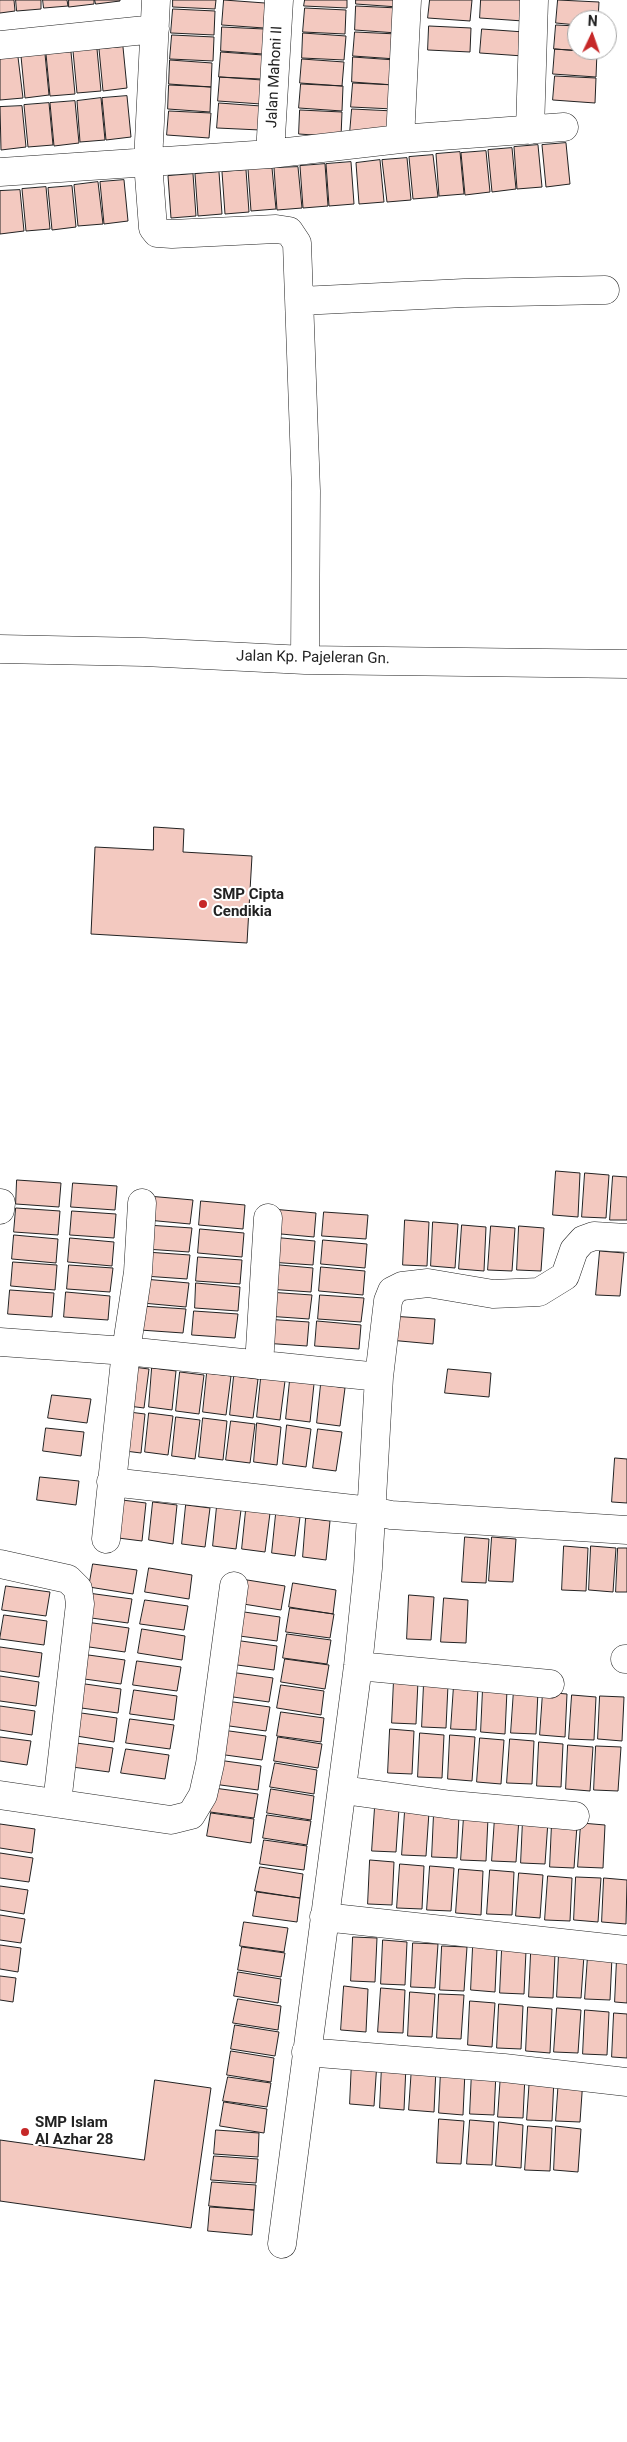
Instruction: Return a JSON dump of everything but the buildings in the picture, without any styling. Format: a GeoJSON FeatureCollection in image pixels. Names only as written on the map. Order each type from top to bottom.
{"type":"FeatureCollection","features":[{"type":"Feature","properties":{"kind":"street"},"geometry":{"type":"LineString","coordinates":[[156,0],[148,162],[153,228],[157,233],[172,234],[260,228],[289,231],[297,243],[300,301],[300,389],[306,491],[305,660]]}},
{"type":"Feature","properties":{"kind":"street","name":"Jalan Mahoni II"},"geometry":{"type":"LineString","coordinates":[[270,154],[279,0]]}},
{"type":"Feature","properties":{"kind":"street"},"geometry":{"type":"LineString","coordinates":[[400,140],[407,0]]}},
{"type":"Feature","properties":{"kind":"street"},"geometry":{"type":"LineString","coordinates":[[530,130],[534,0]]}},
{"type":"Feature","properties":{"kind":"street"},"geometry":{"type":"LineString","coordinates":[[0,45],[155,30]]}},
{"type":"Feature","properties":{"kind":"street"},"geometry":{"type":"LineString","coordinates":[[0,172],[270,154],[400,140],[564,127]]}},
{"type":"Feature","properties":{"kind":"street"},"geometry":{"type":"LineString","coordinates":[[300,301],[464,293],[605,290]]}},
{"type":"Feature","properties":{"kind":"street","name":"Jalan Kp. Pajeleran Gn."},"geometry":{"type":"LineString","coordinates":[[0,649],[144,652],[305,660],[627,664]]}},
{"type":"Feature","properties":{"kind":"street"},"geometry":{"type":"LineString","coordinates":[[0,1210],[1,1203]]}},
{"type":"Feature","properties":{"kind":"street"},"geometry":{"type":"LineString","coordinates":[[106,1539],[126,1351],[138,1272],[142,1203]]}},
{"type":"Feature","properties":{"kind":"street"},"geometry":{"type":"LineString","coordinates":[[259,1365],[268,1218]]}},
{"type":"Feature","properties":{"kind":"street"},"geometry":{"type":"LineString","coordinates":[[282,2244],[358,1666],[368,1568],[379,1377],[388,1301],[392,1291],[402,1286],[428,1283],[493,1294],[539,1292],[565,1276],[574,1250],[583,1240],[594,1236],[627,1238]]}},
{"type":"Feature","properties":{"kind":"street"},"geometry":{"type":"LineString","coordinates":[[0,1342],[126,1351],[379,1377]]}},
{"type":"Feature","properties":{"kind":"street"},"geometry":{"type":"LineString","coordinates":[[111,1482],[401,1516],[627,1530]]}},
{"type":"Feature","properties":{"kind":"street"},"geometry":{"type":"LineString","coordinates":[[0,1564],[68,1579],[78,1589],[80,1604],[57,1803]]}},
{"type":"Feature","properties":{"kind":"street"},"geometry":{"type":"LineString","coordinates":[[0,1795],[171,1820],[191,1815],[203,1795],[210,1764],[234,1586]]}},
{"type":"Feature","properties":{"kind":"street"},"geometry":{"type":"LineString","coordinates":[[358,1666],[550,1684]]}},
{"type":"Feature","properties":{"kind":"street"},"geometry":{"type":"LineString","coordinates":[[343,1790],[452,1805],[575,1816]]}},
{"type":"Feature","properties":{"kind":"street"},"geometry":{"type":"LineString","coordinates":[[324,1918],[627,1950]]}},
{"type":"Feature","properties":{"kind":"street"},"geometry":{"type":"LineString","coordinates":[[306,2052],[504,2068],[627,2082]]}},
{"type":"Feature","properties":{"kind":"place","name":"SMP Cipta Cendikia"},"geometry":{"type":"Point","coordinates":[203,904]}},
{"type":"Feature","properties":{"kind":"place","name":"SMP Islam Al Azhar 28"},"geometry":{"type":"Point","coordinates":[25,2132]}}]}
